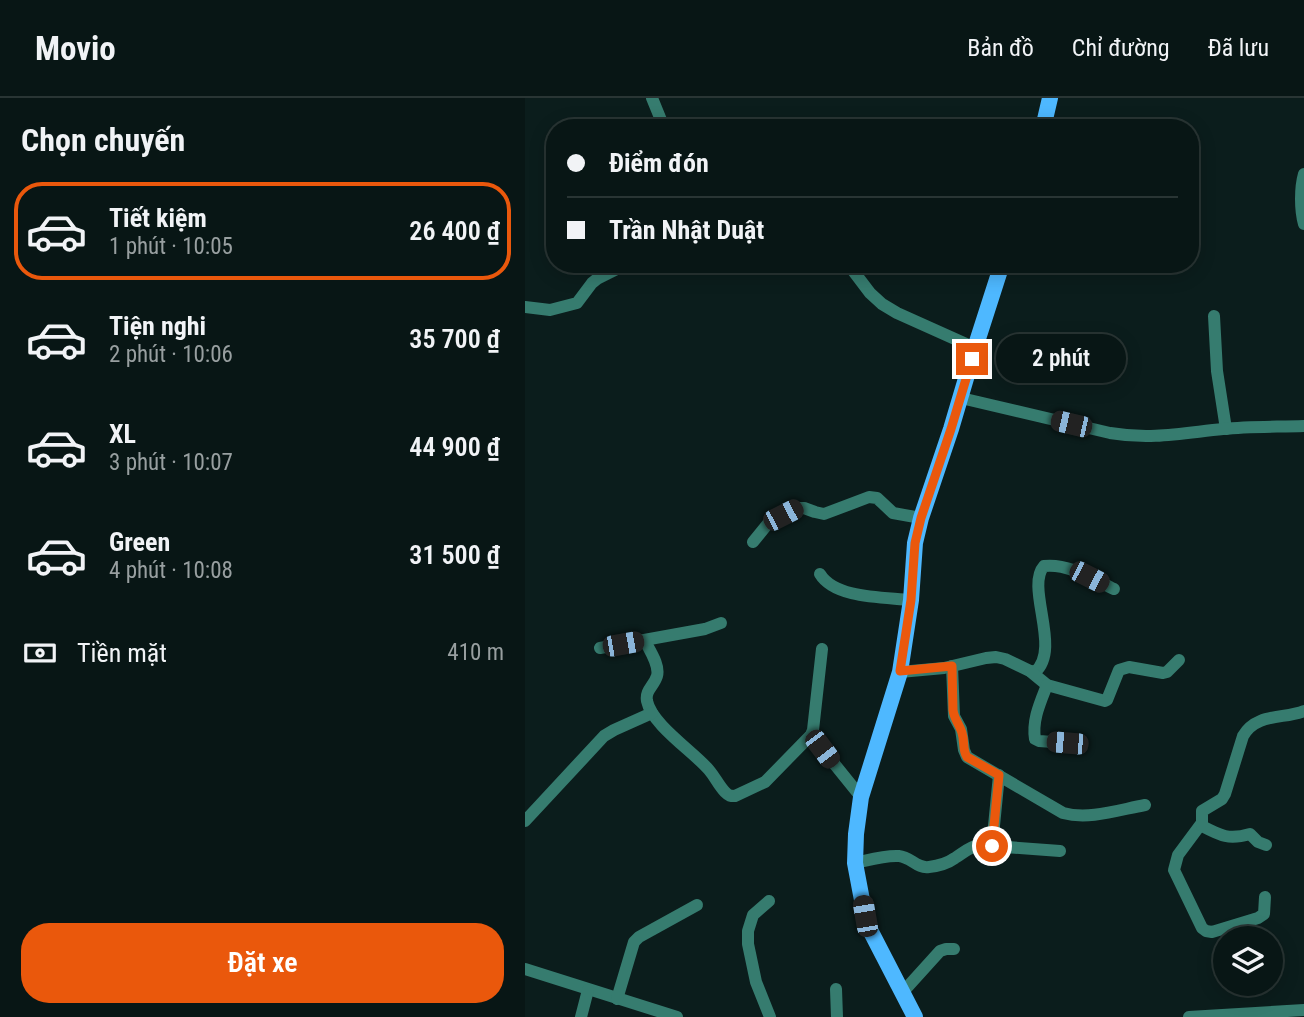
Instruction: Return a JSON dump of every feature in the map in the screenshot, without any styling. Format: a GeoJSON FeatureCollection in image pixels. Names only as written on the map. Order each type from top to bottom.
{"type":"FeatureCollection","features":[{"type":"Feature","properties":{"kind":"main road"},"geometry":{"type":"LineString","coordinates":[[1045,119],[1050,98]]}},
{"type":"Feature","properties":{"kind":"main road"},"geometry":{"type":"LineString","coordinates":[[915,1017],[865,916],[855,863],[856,834],[861,797],[900,671],[911,600],[915,543],[921,518],[999,273]]}},
{"type":"Feature","properties":{"kind":"street"},"geometry":{"type":"LineString","coordinates":[[652,98],[661,119]]}},
{"type":"Feature","properties":{"kind":"street"},"geometry":{"type":"LineString","coordinates":[[1304,174],[1304,223]]}},
{"type":"Feature","properties":{"kind":"street"},"geometry":{"type":"LineString","coordinates":[[525,307],[550,310],[577,303],[592,283],[609,273]]}},
{"type":"Feature","properties":{"kind":"street"},"geometry":{"type":"LineString","coordinates":[[855,273],[882,304],[975,348]]}},
{"type":"Feature","properties":{"kind":"street"},"geometry":{"type":"LineString","coordinates":[[1214,316],[1217,371],[1226,429]]}},
{"type":"Feature","properties":{"kind":"street"},"geometry":{"type":"LineString","coordinates":[[961,398],[1132,437],[1165,437],[1226,429],[1304,426]]}},
{"type":"Feature","properties":{"kind":"street"},"geometry":{"type":"LineString","coordinates":[[753,542],[770,521],[795,508],[824,513],[869,497],[877,498],[893,513],[921,518]]}},
{"type":"Feature","properties":{"kind":"street"},"geometry":{"type":"LineString","coordinates":[[1030,671],[1035,672],[1040,668],[1045,650],[1039,583],[1044,566],[1055,566],[1082,574],[1114,589]]}},
{"type":"Feature","properties":{"kind":"street"},"geometry":{"type":"LineString","coordinates":[[820,575],[824,582],[849,593],[911,600]]}},
{"type":"Feature","properties":{"kind":"street"},"geometry":{"type":"LineString","coordinates":[[600,648],[721,623]]}},
{"type":"Feature","properties":{"kind":"street"},"geometry":{"type":"LineString","coordinates":[[645,640],[658,673],[647,697],[652,713],[683,747],[710,771],[730,796],[765,782],[811,735],[822,649]]}},
{"type":"Feature","properties":{"kind":"street"},"geometry":{"type":"LineString","coordinates":[[900,671],[952,666],[996,657],[1030,671],[1047,685],[1105,701],[1119,670],[1129,667],[1163,673],[1179,660]]}},
{"type":"Feature","properties":{"kind":"street"},"geometry":{"type":"LineString","coordinates":[[952,666],[953,710],[963,734],[967,757],[1063,813],[1073,816],[1145,804]]}},
{"type":"Feature","properties":{"kind":"street"},"geometry":{"type":"LineString","coordinates":[[1047,685],[1037,711],[1035,739],[1067,743]]}},
{"type":"Feature","properties":{"kind":"street"},"geometry":{"type":"LineString","coordinates":[[1265,897],[1263,914],[1258,918],[1212,932],[1206,931],[1202,928],[1174,870],[1178,855],[1201,824],[1202,811],[1223,799],[1247,729],[1265,719],[1304,711]]}},
{"type":"Feature","properties":{"kind":"street"},"geometry":{"type":"LineString","coordinates":[[525,821],[604,736],[652,713]]}},
{"type":"Feature","properties":{"kind":"street"},"geometry":{"type":"LineString","coordinates":[[811,735],[861,797]]}},
{"type":"Feature","properties":{"kind":"street"},"geometry":{"type":"LineString","coordinates":[[992,846],[999,775]]}},
{"type":"Feature","properties":{"kind":"street"},"geometry":{"type":"LineString","coordinates":[[1201,824],[1228,838],[1235,839],[1252,834],[1258,842],[1266,845]]}},
{"type":"Feature","properties":{"kind":"street"},"geometry":{"type":"LineString","coordinates":[[855,863],[895,856],[906,858],[918,866],[928,867],[954,859],[971,847],[979,845],[1060,851]]}},
{"type":"Feature","properties":{"kind":"street"},"geometry":{"type":"LineString","coordinates":[[769,901],[753,915],[748,944],[756,982],[770,1017]]}},
{"type":"Feature","properties":{"kind":"street"},"geometry":{"type":"LineString","coordinates":[[617,999],[633,942],[697,905]]}},
{"type":"Feature","properties":{"kind":"street"},"geometry":{"type":"LineString","coordinates":[[902,993],[940,951],[954,949]]}},
{"type":"Feature","properties":{"kind":"street"},"geometry":{"type":"LineString","coordinates":[[525,969],[677,1017]]}},
{"type":"Feature","properties":{"kind":"street"},"geometry":{"type":"LineString","coordinates":[[836,989],[837,1017]]}},
{"type":"Feature","properties":{"kind":"street"},"geometry":{"type":"LineString","coordinates":[[580,1017],[588,990]]}},
{"type":"Feature","properties":{"kind":"street"},"geometry":{"type":"LineString","coordinates":[[1189,1017],[1304,1010]]}},
{"type":"Feature","properties":{"kind":"route"},"geometry":{"type":"LineString","coordinates":[[972,359],[915,543],[911,600],[900,671],[952,666],[953,710],[963,734],[965,754],[999,775],[992,846]]}}]}
